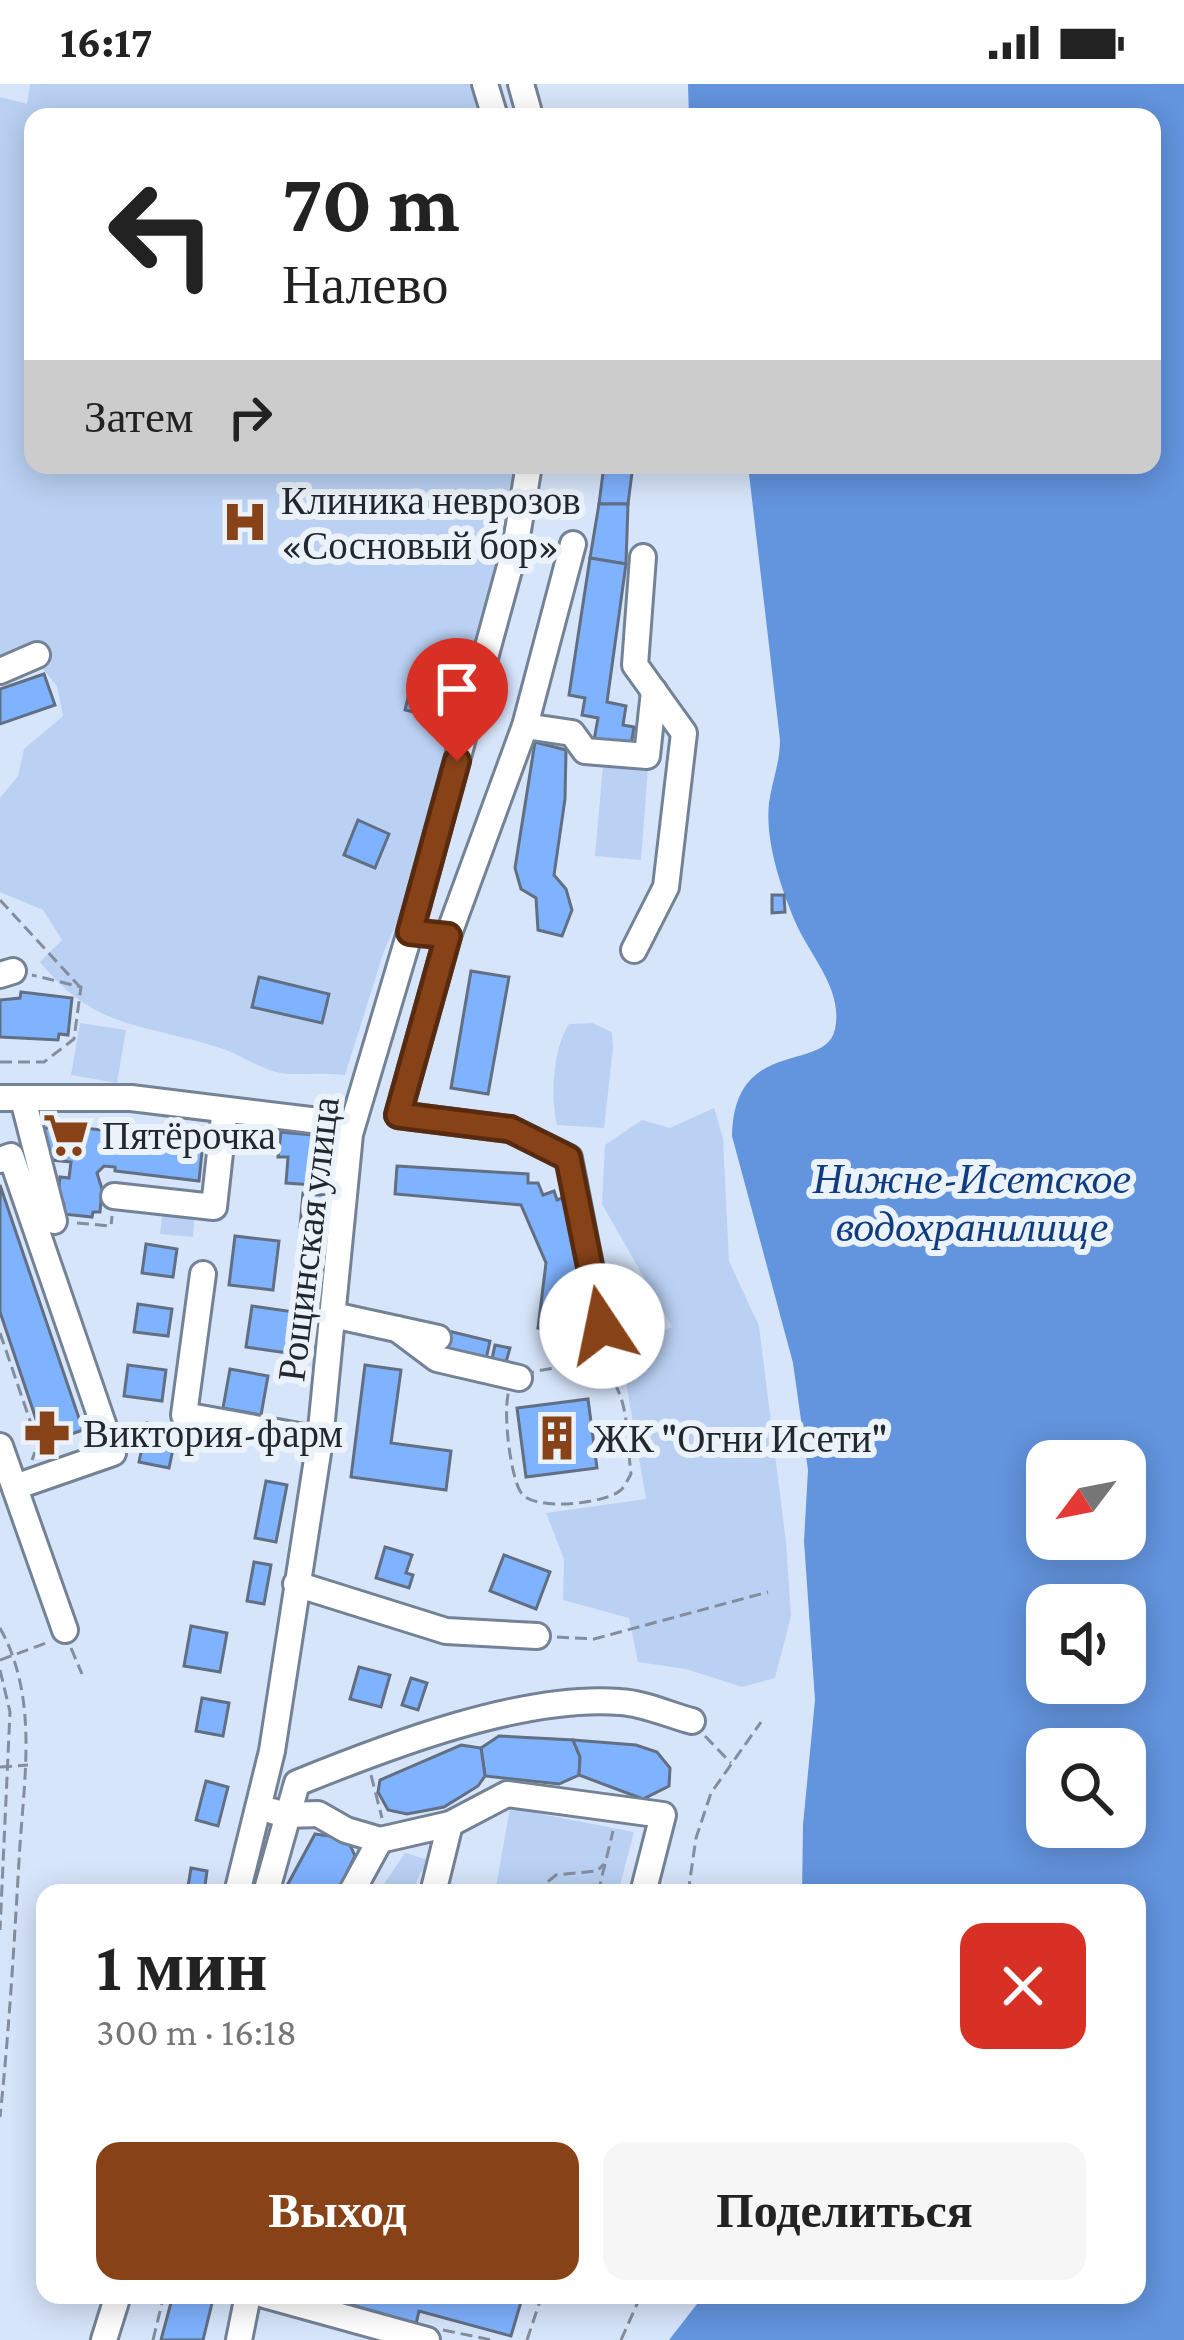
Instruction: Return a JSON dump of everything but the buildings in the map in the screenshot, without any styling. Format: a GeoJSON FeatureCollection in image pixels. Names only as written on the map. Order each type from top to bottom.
{"type":"FeatureCollection","features":[{"type":"Feature","properties":{"kind":"street","name":"Рощинская улица"},"geometry":{"type":"LineString","coordinates":[[239,1884],[272,1751],[320,1440],[352,1125],[515,548],[527,474]]}},
{"type":"Feature","properties":{"kind":"street"},"geometry":{"type":"LineString","coordinates":[[573,544],[524,726],[448,936],[398,1115],[510,1129],[568,1158],[602,1326]]}},
{"type":"Feature","properties":{"kind":"street"},"geometry":{"type":"LineString","coordinates":[[634,950],[666,886],[684,734],[635,664],[643,557]]}},
{"type":"Feature","properties":{"kind":"street"},"geometry":{"type":"LineString","coordinates":[[0,671],[37,655]]}},
{"type":"Feature","properties":{"kind":"street"},"geometry":{"type":"LineString","coordinates":[[524,726],[572,733],[584,751],[647,756],[654,691]]}},
{"type":"Feature","properties":{"kind":"street"},"geometry":{"type":"LineString","coordinates":[[410,932],[448,936]]}},
{"type":"Feature","properties":{"kind":"street"},"geometry":{"type":"LineString","coordinates":[[54,1221],[12,1102],[131,1098],[352,1125]]}},
{"type":"Feature","properties":{"kind":"street"},"geometry":{"type":"LineString","coordinates":[[114,1196],[214,1207],[224,1117]]}},
{"type":"Feature","properties":{"kind":"street"},"geometry":{"type":"LineString","coordinates":[[0,1160],[11,1156],[113,1453],[14,1486]]}},
{"type":"Feature","properties":{"kind":"street"},"geometry":{"type":"LineString","coordinates":[[203,1274],[184,1415],[320,1440]]}},
{"type":"Feature","properties":{"kind":"street"},"geometry":{"type":"LineString","coordinates":[[333,1315],[438,1338]]}},
{"type":"Feature","properties":{"kind":"street"},"geometry":{"type":"LineString","coordinates":[[397,1329],[437,1359],[519,1378]]}},
{"type":"Feature","properties":{"kind":"street"},"geometry":{"type":"LineString","coordinates":[[0,1446],[65,1630]]}},
{"type":"Feature","properties":{"kind":"street"},"geometry":{"type":"LineString","coordinates":[[296,1584],[446,1631],[537,1636]]}},
{"type":"Feature","properties":{"kind":"street"},"geometry":{"type":"LineString","coordinates":[[268,1884],[297,1783],[365,1756],[554,1704],[622,1701],[692,1721]]}},
{"type":"Feature","properties":{"kind":"street"},"geometry":{"type":"LineString","coordinates":[[258,1807],[286,1815],[318,1814],[346,1830],[384,1839],[450,1823],[507,1794],[663,1815],[645,1884]]}},
{"type":"Feature","properties":{"kind":"street"},"geometry":{"type":"LineString","coordinates":[[435,1884],[450,1823]]}},
{"type":"Feature","properties":{"kind":"street"},"geometry":{"type":"LineString","coordinates":[[356,1884],[384,1839]]}},
{"type":"Feature","properties":{"kind":"street"},"geometry":{"type":"LineString","coordinates":[[104,2340],[115,2304]]}},
{"type":"Feature","properties":{"kind":"street"},"geometry":{"type":"LineString","coordinates":[[239,2340],[246,2304]]}},
{"type":"Feature","properties":{"kind":"street"},"geometry":{"type":"LineString","coordinates":[[297,2304],[427,2340]]}},
{"type":"Feature","properties":{"kind":"path"},"geometry":{"type":"LineString","coordinates":[[0,900],[81,987]]}},
{"type":"Feature","properties":{"kind":"path"},"geometry":{"type":"LineString","coordinates":[[6,973],[81,987]]}},
{"type":"Feature","properties":{"kind":"path"},"geometry":{"type":"LineString","coordinates":[[0,1062],[44,1062],[74,1040],[81,987]]}},
{"type":"Feature","properties":{"kind":"path"},"geometry":{"type":"LineString","coordinates":[[54,1221],[111,1226],[114,1196]]}},
{"type":"Feature","properties":{"kind":"path"},"geometry":{"type":"LineString","coordinates":[[585,1365],[608,1374],[620,1389],[631,1474],[621,1490],[604,1498],[543,1506],[521,1494],[515,1483],[505,1406],[508,1390],[519,1378],[585,1365]]}},
{"type":"Feature","properties":{"kind":"path"},"geometry":{"type":"LineString","coordinates":[[537,1636],[594,1639],[768,1592]]}},
{"type":"Feature","properties":{"kind":"path"},"geometry":{"type":"LineString","coordinates":[[0,1628],[25,1705],[28,1765],[0,2117]]}},
{"type":"Feature","properties":{"kind":"path"},"geometry":{"type":"LineString","coordinates":[[0,1660],[64,1637],[82,1674]]}},
{"type":"Feature","properties":{"kind":"path"},"geometry":{"type":"LineString","coordinates":[[0,1670],[10,1712],[0,1930]]}},
{"type":"Feature","properties":{"kind":"path"},"geometry":{"type":"LineString","coordinates":[[692,1721],[731,1763]]}},
{"type":"Feature","properties":{"kind":"path"},"geometry":{"type":"LineString","coordinates":[[689,1884],[696,1838],[711,1793],[760,1722]]}},
{"type":"Feature","properties":{"kind":"path"},"geometry":{"type":"LineString","coordinates":[[365,1756],[384,1839]]}},
{"type":"Feature","properties":{"kind":"path"},"geometry":{"type":"LineString","coordinates":[[0,1767],[28,1765]]}},
{"type":"Feature","properties":{"kind":"path"},"geometry":{"type":"LineString","coordinates":[[600,1884],[614,1828]]}},
{"type":"Feature","properties":{"kind":"path"},"geometry":{"type":"LineString","coordinates":[[545,1884],[556,1875],[597,1871],[605,1862]]}},
{"type":"Feature","properties":{"kind":"path"},"geometry":{"type":"LineString","coordinates":[[153,2340],[162,2304]]}},
{"type":"Feature","properties":{"kind":"path"},"geometry":{"type":"LineString","coordinates":[[527,2340],[539,2304]]}},
{"type":"Feature","properties":{"kind":"path"},"geometry":{"type":"LineString","coordinates":[[621,2340],[637,2304]]}},
{"type":"Feature","properties":{"kind":"shaded area","name":"Клиника неврозов «Сосновый бор»"},"geometry":{"type":"Polygon","coordinates":[[[30,84],[476,84],[482,108],[24,108],[24,474],[513,474],[476,678],[433,844],[384,951],[345,1075],[280,1073],[220,1048],[102,1013],[81,1001],[40,962],[62,940],[43,910],[0,892],[0,798],[18,776],[24,749],[63,716],[57,686],[43,669],[0,668],[0,97],[27,104],[30,84]]]}},
{"type":"Feature","properties":{"kind":"shaded area"},"geometry":{"type":"Polygon","coordinates":[[[603,765],[648,768],[641,860],[595,856],[603,765]]]}},
{"type":"Feature","properties":{"kind":"shaded area"},"geometry":{"type":"Polygon","coordinates":[[[80,1023],[126,1030],[117,1083],[71,1075],[80,1023]]]}},
{"type":"Feature","properties":{"kind":"shaded area"},"geometry":{"type":"Polygon","coordinates":[[[592,1023],[612,1032],[604,1128],[557,1125],[554,1087],[559,1046],[569,1024],[592,1023]]]}},
{"type":"Feature","properties":{"kind":"shaded area"},"geometry":{"type":"Polygon","coordinates":[[[714,1108],[723,1138],[729,1261],[759,1326],[791,1616],[775,1678],[742,1687],[686,1669],[638,1662],[629,1618],[563,1600],[564,1559],[546,1513],[646,1499],[620,1347],[672,1327],[602,1204],[605,1145],[642,1120],[670,1128],[714,1108]]]}},
{"type":"Feature","properties":{"kind":"shaded area"},"geometry":{"type":"Polygon","coordinates":[[[163,1209],[195,1212],[193,1237],[160,1234],[163,1209]]]}},
{"type":"Feature","properties":{"kind":"shaded area"},"geometry":{"type":"Polygon","coordinates":[[[510,1808],[634,1832],[620,1884],[497,1884],[510,1808]]]}},
{"type":"Feature","properties":{"kind":"shaded area"},"geometry":{"type":"Polygon","coordinates":[[[405,1853],[435,1862],[420,1873],[416,1884],[384,1884],[405,1853]]]}},
{"type":"Feature","properties":{"kind":"water","name":"Нижне-Исетское водохранилище"},"geometry":{"type":"Polygon","coordinates":[[[688,84],[1184,84],[1184,2340],[669,2340],[697,2304],[1146,2304],[1146,1884],[802,1884],[815,1700],[804,1541],[808,1470],[793,1363],[732,1136],[737,1104],[748,1083],[763,1070],[828,1042],[835,1029],[830,986],[800,932],[771,847],[769,803],[779,756],[749,474],[1161,474],[1161,108],[689,108],[688,84]]]}},
{"type":"Feature","properties":{"kind":"place","name":"Клиника неврозов «Сосновый бор»"},"geometry":{"type":"Point","coordinates":[245,522]}},
{"type":"Feature","properties":{"kind":"place","name":"Пятёрочка"},"geometry":{"type":"Point","coordinates":[66,1135]}},
{"type":"Feature","properties":{"kind":"place","name":"Виктория-фарм"},"geometry":{"type":"Point","coordinates":[47,1433]}},
{"type":"Feature","properties":{"kind":"place","name":"ЖК \"Огни Исети\""},"geometry":{"type":"Point","coordinates":[557,1438]}},
{"type":"Feature","properties":{"kind":"route"},"geometry":{"type":"LineString","coordinates":[[457,761],[410,932],[448,936],[398,1115],[510,1129],[568,1158],[602,1326]]}}]}
